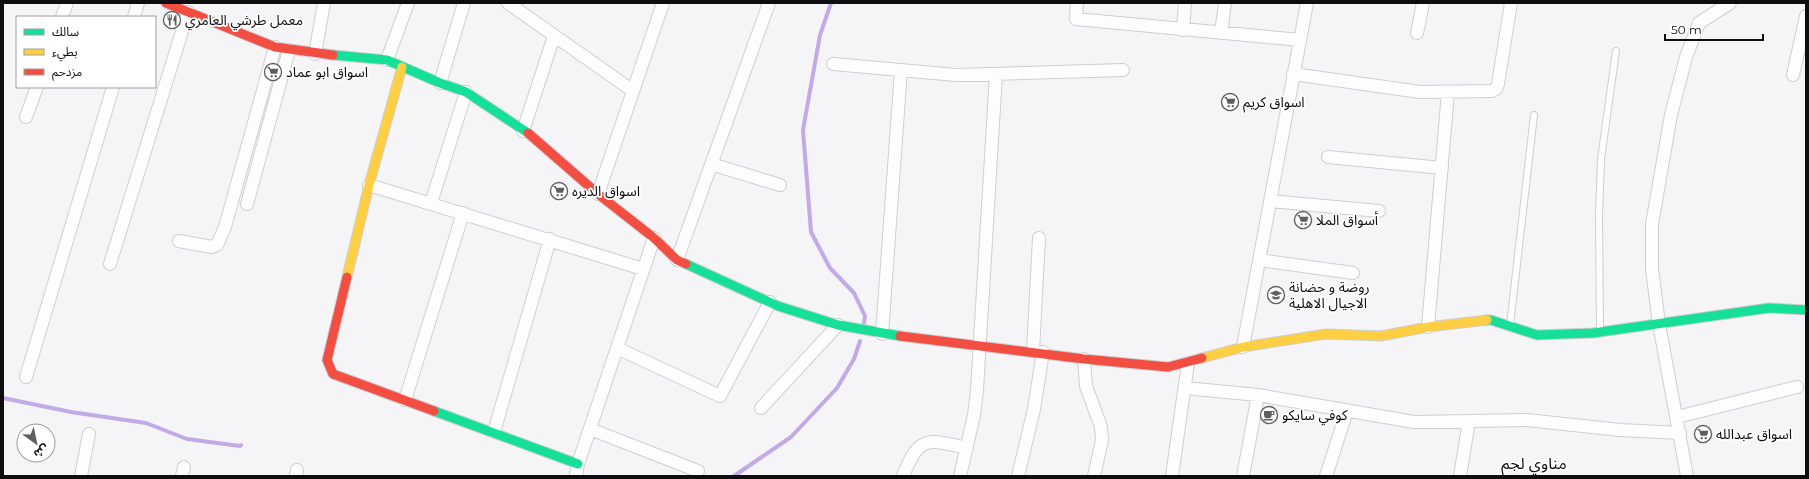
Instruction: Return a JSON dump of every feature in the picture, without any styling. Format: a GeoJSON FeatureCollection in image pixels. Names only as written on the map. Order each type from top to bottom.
{"type":"FeatureCollection","features":[{"type":"Feature","properties":{"kind":"street"},"geometry":{"type":"LineString","coordinates":[[62,16],[67,3]]}},
{"type":"Feature","properties":{"kind":"street"},"geometry":{"type":"LineString","coordinates":[[134,16],[138,3]]}},
{"type":"Feature","properties":{"kind":"street"},"geometry":{"type":"LineString","coordinates":[[166,3],[275,47],[314,54],[387,60],[440,83],[466,92],[531,135],[598,194],[654,238],[677,260],[770,302],[838,325],[882,334],[1038,352],[1084,359],[1168,367],[1188,363],[1243,347],[1326,334],[1381,336],[1428,327],[1491,320],[1537,335],[1600,332],[1769,308],[1806,310]]}},
{"type":"Feature","properties":{"kind":"street"},"geometry":{"type":"LineString","coordinates":[[314,54],[324,3]]}},
{"type":"Feature","properties":{"kind":"street"},"geometry":{"type":"LineString","coordinates":[[387,60],[408,3]]}},
{"type":"Feature","properties":{"kind":"street"},"geometry":{"type":"LineString","coordinates":[[440,83],[464,3]]}},
{"type":"Feature","properties":{"kind":"street"},"geometry":{"type":"LineString","coordinates":[[508,3],[633,91]]}},
{"type":"Feature","properties":{"kind":"street"},"geometry":{"type":"LineString","coordinates":[[598,194],[663,3]]}},
{"type":"Feature","properties":{"kind":"street"},"geometry":{"type":"LineString","coordinates":[[677,260],[769,3]]}},
{"type":"Feature","properties":{"kind":"street"},"geometry":{"type":"LineString","coordinates":[[1078,3],[1076,19],[1300,40]]}},
{"type":"Feature","properties":{"kind":"street"},"geometry":{"type":"LineString","coordinates":[[1183,30],[1185,3]]}},
{"type":"Feature","properties":{"kind":"street"},"geometry":{"type":"LineString","coordinates":[[1221,33],[1225,3]]}},
{"type":"Feature","properties":{"kind":"street"},"geometry":{"type":"LineString","coordinates":[[1243,347],[1307,3]]}},
{"type":"Feature","properties":{"kind":"street"},"geometry":{"type":"LineString","coordinates":[[1417,33],[1423,3]]}},
{"type":"Feature","properties":{"kind":"street"},"geometry":{"type":"LineString","coordinates":[[1293,74],[1420,92],[1492,91],[1496,89],[1498,84],[1511,3]]}},
{"type":"Feature","properties":{"kind":"street"},"geometry":{"type":"LineString","coordinates":[[1687,476],[1659,324],[1652,269],[1652,224],[1671,115],[1686,57],[1699,23],[1730,3]]}},
{"type":"Feature","properties":{"kind":"street"},"geometry":{"type":"LineString","coordinates":[[110,264],[188,12]]}},
{"type":"Feature","properties":{"kind":"street"},"geometry":{"type":"LineString","coordinates":[[1793,75],[1806,16]]}},
{"type":"Feature","properties":{"kind":"street"},"geometry":{"type":"LineString","coordinates":[[523,130],[554,36]]}},
{"type":"Feature","properties":{"kind":"street"},"geometry":{"type":"LineString","coordinates":[[179,241],[212,247],[217,245],[225,228],[275,47]]}},
{"type":"Feature","properties":{"kind":"street"},"geometry":{"type":"LineString","coordinates":[[247,204],[289,50]]}},
{"type":"Feature","properties":{"kind":"street"},"geometry":{"type":"LineString","coordinates":[[833,64],[956,75],[1123,70]]}},
{"type":"Feature","properties":{"kind":"street"},"geometry":{"type":"LineString","coordinates":[[402,67],[369,185],[327,360],[333,374],[578,464]]}},
{"type":"Feature","properties":{"kind":"street"},"geometry":{"type":"LineString","coordinates":[[882,334],[901,70]]}},
{"type":"Feature","properties":{"kind":"street"},"geometry":{"type":"LineString","coordinates":[[960,476],[974,415],[977,390],[996,74]]}},
{"type":"Feature","properties":{"kind":"street"},"geometry":{"type":"LineString","coordinates":[[26,117],[37,88]]}},
{"type":"Feature","properties":{"kind":"street"},"geometry":{"type":"LineString","coordinates":[[26,377],[113,88]]}},
{"type":"Feature","properties":{"kind":"street"},"geometry":{"type":"LineString","coordinates":[[431,203],[466,92]]}},
{"type":"Feature","properties":{"kind":"street"},"geometry":{"type":"LineString","coordinates":[[1428,327],[1448,92]]}},
{"type":"Feature","properties":{"kind":"street"},"geometry":{"type":"LineString","coordinates":[[1328,157],[1442,168]]}},
{"type":"Feature","properties":{"kind":"street"},"geometry":{"type":"LineString","coordinates":[[711,164],[780,185]]}},
{"type":"Feature","properties":{"kind":"street"},"geometry":{"type":"LineString","coordinates":[[369,185],[550,239],[644,269]]}},
{"type":"Feature","properties":{"kind":"street"},"geometry":{"type":"LineString","coordinates":[[1270,201],[1379,211]]}},
{"type":"Feature","properties":{"kind":"street"},"geometry":{"type":"LineString","coordinates":[[405,400],[463,213]]}},
{"type":"Feature","properties":{"kind":"street"},"geometry":{"type":"LineString","coordinates":[[576,476],[578,464],[654,238]]}},
{"type":"Feature","properties":{"kind":"street"},"geometry":{"type":"LineString","coordinates":[[1018,476],[1034,409],[1038,352],[1039,238]]}},
{"type":"Feature","properties":{"kind":"street"},"geometry":{"type":"LineString","coordinates":[[494,432],[550,239]]}},
{"type":"Feature","properties":{"kind":"street"},"geometry":{"type":"LineString","coordinates":[[1259,260],[1353,273]]}},
{"type":"Feature","properties":{"kind":"street"},"geometry":{"type":"LineString","coordinates":[[617,348],[720,396],[770,302]]}},
{"type":"Feature","properties":{"kind":"street"},"geometry":{"type":"LineString","coordinates":[[761,408],[838,325]]}},
{"type":"Feature","properties":{"kind":"street"},"geometry":{"type":"LineString","coordinates":[[1084,359],[1086,386],[1101,427],[1102,440],[1094,476]]}},
{"type":"Feature","properties":{"kind":"street"},"geometry":{"type":"LineString","coordinates":[[1172,476],[1188,363]]}},
{"type":"Feature","properties":{"kind":"street"},"geometry":{"type":"LineString","coordinates":[[1677,417],[1797,387]]}},
{"type":"Feature","properties":{"kind":"street"},"geometry":{"type":"LineString","coordinates":[[1185,388],[1258,395],[1414,422],[1527,420],[1620,430],[1680,433]]}},
{"type":"Feature","properties":{"kind":"street"},"geometry":{"type":"LineString","coordinates":[[1243,476],[1258,395]]}},
{"type":"Feature","properties":{"kind":"street"},"geometry":{"type":"LineString","coordinates":[[1326,476],[1347,411]]}},
{"type":"Feature","properties":{"kind":"street"},"geometry":{"type":"LineString","coordinates":[[1460,476],[1469,421]]}},
{"type":"Feature","properties":{"kind":"street"},"geometry":{"type":"LineString","coordinates":[[590,429],[698,471]]}},
{"type":"Feature","properties":{"kind":"street"},"geometry":{"type":"LineString","coordinates":[[81,476],[89,434]]}},
{"type":"Feature","properties":{"kind":"street"},"geometry":{"type":"LineString","coordinates":[[903,476],[914,452],[921,444],[931,441],[967,448]]}},
{"type":"Feature","properties":{"kind":"lane"},"geometry":{"type":"LineString","coordinates":[[1600,332],[1599,215],[1601,159],[1616,51]]}},
{"type":"Feature","properties":{"kind":"lane"},"geometry":{"type":"LineString","coordinates":[[1509,326],[1534,115]]}},
{"type":"Feature","properties":{"kind":"waterway"},"geometry":{"type":"LineString","coordinates":[[831,3],[820,35],[803,130],[811,232],[830,268],[854,293],[865,316],[864,323]]}},
{"type":"Feature","properties":{"kind":"waterway"},"geometry":{"type":"LineString","coordinates":[[734,476],[791,437],[837,388],[854,359],[860,341]]}},
{"type":"Feature","properties":{"kind":"waterway"},"geometry":{"type":"LineString","coordinates":[[3,398],[71,412],[146,423],[187,439],[241,445]]}},
{"type":"Feature","properties":{"kind":"traffic: fast"},"geometry":{"type":"LineString","coordinates":[[333,55],[387,60],[440,83],[466,92],[528,133]]}},
{"type":"Feature","properties":{"kind":"traffic: fast"},"geometry":{"type":"LineString","coordinates":[[686,264],[778,306],[838,325],[900,336]]}},
{"type":"Feature","properties":{"kind":"traffic: fast"},"geometry":{"type":"LineString","coordinates":[[1487,320],[1537,335],[1593,333],[1769,308],[1806,310]]}},
{"type":"Feature","properties":{"kind":"traffic: fast"},"geometry":{"type":"LineString","coordinates":[[434,411],[578,464]]}},
{"type":"Feature","properties":{"kind":"traffic: slow"},"geometry":{"type":"LineString","coordinates":[[347,277],[369,185],[402,67]]}},
{"type":"Feature","properties":{"kind":"traffic: slow"},"geometry":{"type":"LineString","coordinates":[[1202,358],[1243,347],[1326,334],[1381,336],[1428,327],[1487,320]]}},
{"type":"Feature","properties":{"kind":"traffic: jam"},"geometry":{"type":"LineString","coordinates":[[166,3],[275,47],[333,55]]}},
{"type":"Feature","properties":{"kind":"traffic: jam"},"geometry":{"type":"LineString","coordinates":[[528,133],[598,194],[654,238],[677,260],[686,264]]}},
{"type":"Feature","properties":{"kind":"traffic: jam"},"geometry":{"type":"LineString","coordinates":[[347,277],[327,360],[333,374],[434,411]]}},
{"type":"Feature","properties":{"kind":"traffic: jam"},"geometry":{"type":"LineString","coordinates":[[900,336],[1084,359],[1168,367],[1202,358]]}},
{"type":"Feature","properties":{"kind":"place","name":"معمل طرشي العامري"},"geometry":{"type":"Point","coordinates":[172,20]}},
{"type":"Feature","properties":{"kind":"place","name":"اسواق ابو عماد"},"geometry":{"type":"Point","coordinates":[273,72]}},
{"type":"Feature","properties":{"kind":"place","name":"اسواق كريم"},"geometry":{"type":"Point","coordinates":[1230,102]}},
{"type":"Feature","properties":{"kind":"place","name":"اسواق الديره"},"geometry":{"type":"Point","coordinates":[559,191]}},
{"type":"Feature","properties":{"kind":"place","name":"أسواق الملا"},"geometry":{"type":"Point","coordinates":[1303,220]}},
{"type":"Feature","properties":{"kind":"place","name":"روضة و حضانة الاجيال الاهلية"},"geometry":{"type":"Point","coordinates":[1276,295]}},
{"type":"Feature","properties":{"kind":"place","name":"كوفي سايكو"},"geometry":{"type":"Point","coordinates":[1269,415]}},
{"type":"Feature","properties":{"kind":"place","name":"اسواق عبدالله"},"geometry":{"type":"Point","coordinates":[1703,434]}},
{"type":"Feature","properties":{"kind":"district","name":"مناوي لجم"},"geometry":{"type":"Point","coordinates":[1534,463]}}]}
